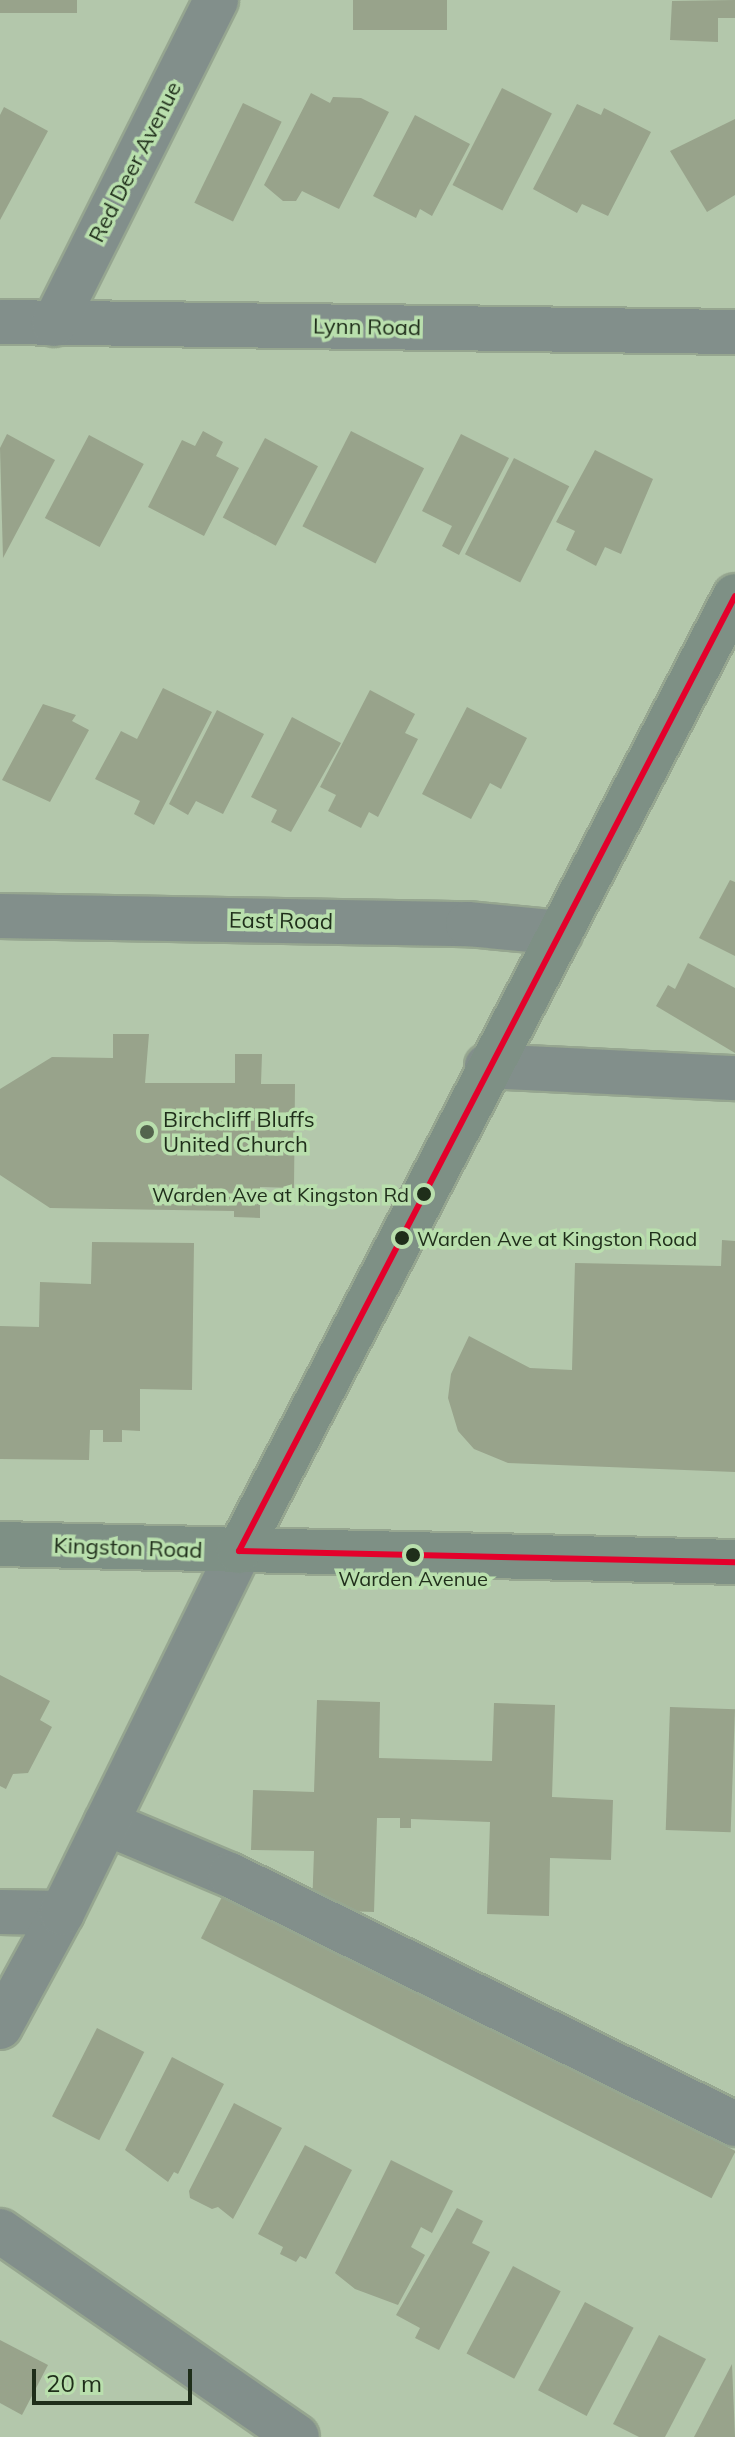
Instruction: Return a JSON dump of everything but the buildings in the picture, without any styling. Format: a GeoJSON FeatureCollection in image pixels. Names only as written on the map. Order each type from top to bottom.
{"type":"FeatureCollection","features":[{"type":"Feature","properties":{"kind":"main road"},"geometry":{"type":"LineString","coordinates":[[239,1551],[487,1066],[561,933],[735,596]]}},
{"type":"Feature","properties":{"kind":"main road","name":"Kingston Road"},"geometry":{"type":"LineString","coordinates":[[0,1544],[735,1562]]}},
{"type":"Feature","properties":{"kind":"street","name":"Red Deer Avenue"},"geometry":{"type":"LineString","coordinates":[[54,324],[216,0]]}},
{"type":"Feature","properties":{"kind":"street","name":"Lynn Road"},"geometry":{"type":"LineString","coordinates":[[0,322],[735,332]]}},
{"type":"Feature","properties":{"kind":"street","name":"East Road"},"geometry":{"type":"LineString","coordinates":[[0,916],[468,924],[561,933]]}},
{"type":"Feature","properties":{"kind":"street"},"geometry":{"type":"LineString","coordinates":[[487,1066],[735,1078]]}},
{"type":"Feature","properties":{"kind":"street"},"geometry":{"type":"LineString","coordinates":[[0,2027],[62,1913],[239,1551]]}},
{"type":"Feature","properties":{"kind":"street"},"geometry":{"type":"LineString","coordinates":[[106,1823],[230,1875],[735,2124]]}},
{"type":"Feature","properties":{"kind":"street"},"geometry":{"type":"LineString","coordinates":[[0,1912],[62,1913]]}},
{"type":"Feature","properties":{"kind":"street"},"geometry":{"type":"LineString","coordinates":[[0,2231],[297,2437]]}},
{"type":"Feature","properties":{"kind":"transit line"},"geometry":{"type":"LineString","coordinates":[[239,1551],[735,596]]}},
{"type":"Feature","properties":{"kind":"transit line"},"geometry":{"type":"LineString","coordinates":[[239,1551],[735,1562]]}},
{"type":"Feature","properties":{"kind":"place","name":"Birchcliff Bluffs United Church"},"geometry":{"type":"Point","coordinates":[147,1132]}},
{"type":"Feature","properties":{"kind":"place","name":"Warden Ave at Kingston Rd"},"geometry":{"type":"Point","coordinates":[424,1194]}},
{"type":"Feature","properties":{"kind":"place","name":"Warden Ave at Kingston Road"},"geometry":{"type":"Point","coordinates":[402,1238]}},
{"type":"Feature","properties":{"kind":"place","name":"Warden Avenue"},"geometry":{"type":"Point","coordinates":[413,1555]}}]}
